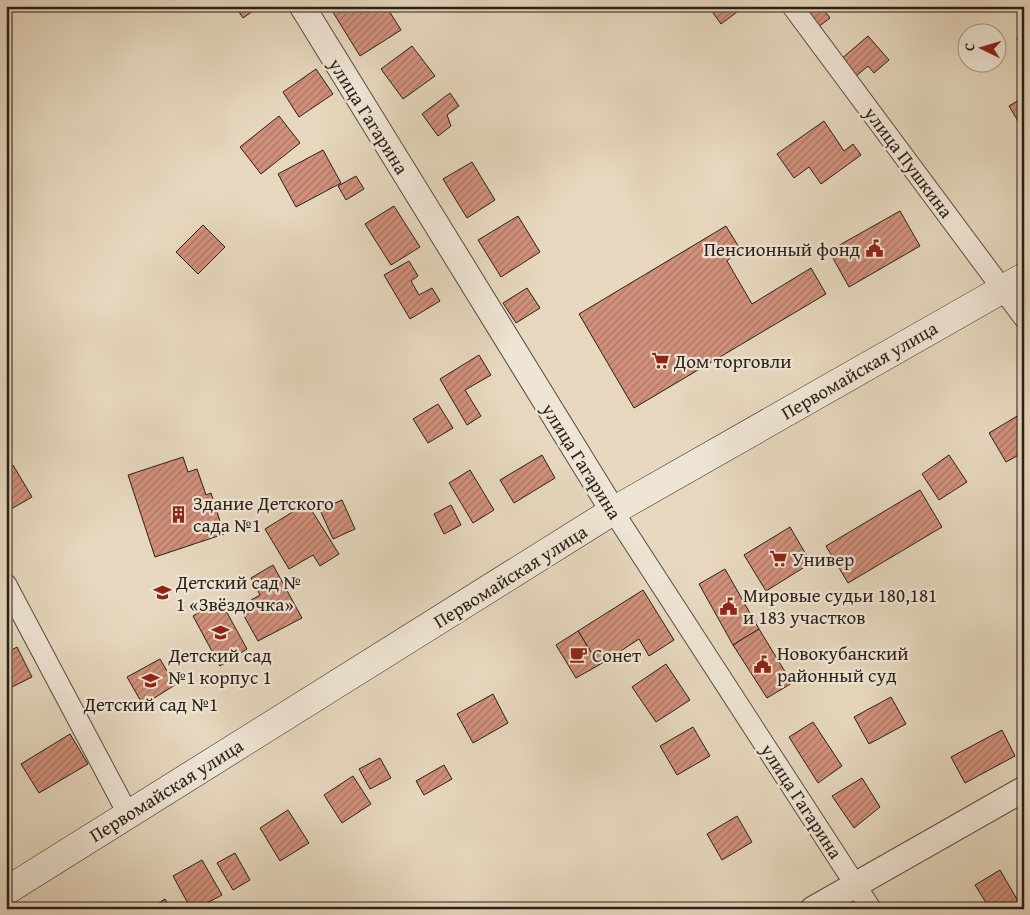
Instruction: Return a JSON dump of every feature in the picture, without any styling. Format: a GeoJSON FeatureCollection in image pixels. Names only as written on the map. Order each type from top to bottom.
{"type":"FeatureCollection","features":[{"type":"Feature","properties":{"kind":"main road","name":"Первомайская улица"},"geometry":{"type":"LineString","coordinates":[[6,892],[613,512],[1013,282]]}},
{"type":"Feature","properties":{"kind":"street","name":"улица Гагарина"},"geometry":{"type":"LineString","coordinates":[[302,6],[613,512],[872,909]]}},
{"type":"Feature","properties":{"kind":"street","name":"улица Пушкина"},"geometry":{"type":"LineString","coordinates":[[792,6],[1013,282],[1024,318]]}},
{"type":"Feature","properties":{"kind":"street"},"geometry":{"type":"LineString","coordinates":[[6,584],[128,814]]}},
{"type":"Feature","properties":{"kind":"street"},"geometry":{"type":"LineString","coordinates":[[813,909],[1024,789]]}},
{"type":"Feature","properties":{"kind":"building"},"geometry":{"type":"Polygon","coordinates":[[[235,6],[260,6],[243,18],[235,6]]]}},
{"type":"Feature","properties":{"kind":"building"},"geometry":{"type":"Polygon","coordinates":[[[336,6],[386,6],[401,30],[360,56],[331,9],[336,6]]]}},
{"type":"Feature","properties":{"kind":"building"},"geometry":{"type":"Polygon","coordinates":[[[708,6],[745,6],[721,24],[708,6]]]}},
{"type":"Feature","properties":{"kind":"building"},"geometry":{"type":"Polygon","coordinates":[[[802,6],[821,6],[830,18],[818,27],[802,6]]]}},
{"type":"Feature","properties":{"kind":"building"},"geometry":{"type":"Polygon","coordinates":[[[1024,35],[1024,50],[1017,39],[1024,35]]]}},
{"type":"Feature","properties":{"kind":"building"},"geometry":{"type":"Polygon","coordinates":[[[868,36],[889,60],[874,73],[868,66],[855,77],[840,60],[868,36]]]}},
{"type":"Feature","properties":{"kind":"building"},"geometry":{"type":"Polygon","coordinates":[[[412,46],[435,76],[403,99],[381,69],[412,46]]]}},
{"type":"Feature","properties":{"kind":"building"},"geometry":{"type":"Polygon","coordinates":[[[316,69],[333,94],[299,117],[283,92],[316,69]]]}},
{"type":"Feature","properties":{"kind":"building"},"geometry":{"type":"Polygon","coordinates":[[[450,93],[459,106],[447,115],[451,126],[438,136],[422,114],[450,93]]]}},
{"type":"Feature","properties":{"kind":"building"},"geometry":{"type":"Polygon","coordinates":[[[1024,97],[1024,131],[1009,106],[1024,97]]]}},
{"type":"Feature","properties":{"kind":"building"},"geometry":{"type":"Polygon","coordinates":[[[279,116],[300,143],[261,174],[240,147],[279,116]]]}},
{"type":"Feature","properties":{"kind":"building"},"geometry":{"type":"Polygon","coordinates":[[[824,121],[844,151],[853,144],[861,155],[821,184],[809,167],[794,178],[777,154],[824,121]]]}},
{"type":"Feature","properties":{"kind":"building"},"geometry":{"type":"Polygon","coordinates":[[[323,150],[341,183],[296,207],[278,174],[323,150]]]}},
{"type":"Feature","properties":{"kind":"building"},"geometry":{"type":"Polygon","coordinates":[[[472,162],[495,200],[467,218],[443,179],[472,162]]]}},
{"type":"Feature","properties":{"kind":"building"},"geometry":{"type":"Polygon","coordinates":[[[356,176],[364,189],[346,200],[338,186],[356,176]]]}},
{"type":"Feature","properties":{"kind":"building"},"geometry":{"type":"Polygon","coordinates":[[[394,206],[420,247],[391,265],[365,224],[394,206]]]}},
{"type":"Feature","properties":{"kind":"building","name":"Пенсионный фонд"},"geometry":{"type":"Polygon","coordinates":[[[900,211],[920,246],[849,287],[829,251],[900,211]]]}},
{"type":"Feature","properties":{"kind":"building"},"geometry":{"type":"Polygon","coordinates":[[[518,216],[540,252],[501,277],[478,240],[518,216]]]}},
{"type":"Feature","properties":{"kind":"building"},"geometry":{"type":"Polygon","coordinates":[[[203,225],[225,247],[198,274],[176,252],[203,225]]]}},
{"type":"Feature","properties":{"kind":"building","name":"Дом торговли"},"geometry":{"type":"Polygon","coordinates":[[[726,226],[740,249],[727,261],[752,304],[811,268],[826,294],[634,408],[579,314],[726,226]]]}},
{"type":"Feature","properties":{"kind":"building"},"geometry":{"type":"Polygon","coordinates":[[[409,261],[418,276],[411,281],[419,295],[432,288],[440,301],[410,319],[384,275],[409,261]]]}},
{"type":"Feature","properties":{"kind":"building"},"geometry":{"type":"Polygon","coordinates":[[[527,288],[540,308],[516,323],[503,303],[527,288]]]}},
{"type":"Feature","properties":{"kind":"building"},"geometry":{"type":"Polygon","coordinates":[[[479,355],[491,375],[465,390],[481,416],[467,425],[440,379],[479,355]]]}},
{"type":"Feature","properties":{"kind":"building"},"geometry":{"type":"Polygon","coordinates":[[[438,404],[453,428],[428,443],[413,419],[438,404]]]}},
{"type":"Feature","properties":{"kind":"building"},"geometry":{"type":"Polygon","coordinates":[[[1024,412],[1024,452],[1006,462],[989,433],[1024,412]]]}},
{"type":"Feature","properties":{"kind":"building"},"geometry":{"type":"Polygon","coordinates":[[[542,455],[555,478],[514,503],[500,480],[542,455]]]}},
{"type":"Feature","properties":{"kind":"building"},"geometry":{"type":"Polygon","coordinates":[[[949,455],[967,482],[939,500],[922,474],[949,455]]]}},
{"type":"Feature","properties":{"kind":"building","name":"Здание Детского сада №1"},"geometry":{"type":"Polygon","coordinates":[[[183,457],[188,472],[197,469],[206,495],[211,493],[224,534],[155,557],[128,475],[183,457]]]}},
{"type":"Feature","properties":{"kind":"building"},"geometry":{"type":"Polygon","coordinates":[[[13,465],[32,497],[6,512],[6,468],[13,465]]]}},
{"type":"Feature","properties":{"kind":"building"},"geometry":{"type":"Polygon","coordinates":[[[470,470],[494,510],[473,523],[449,483],[470,470]]]}},
{"type":"Feature","properties":{"kind":"building"},"geometry":{"type":"Polygon","coordinates":[[[920,490],[942,527],[848,583],[826,546],[920,490]]]}},
{"type":"Feature","properties":{"kind":"building"},"geometry":{"type":"Polygon","coordinates":[[[342,500],[355,529],[333,539],[320,510],[342,500]]]}},
{"type":"Feature","properties":{"kind":"building"},"geometry":{"type":"Polygon","coordinates":[[[307,503],[339,554],[320,566],[313,555],[289,569],[265,529],[307,503]]]}},
{"type":"Feature","properties":{"kind":"building"},"geometry":{"type":"Polygon","coordinates":[[[451,505],[461,525],[444,534],[434,514],[451,505]]]}},
{"type":"Feature","properties":{"kind":"building","name":"Универ"},"geometry":{"type":"Polygon","coordinates":[[[790,527],[811,563],[766,591],[744,555],[790,527]]]}},
{"type":"Feature","properties":{"kind":"building"},"geometry":{"type":"Polygon","coordinates":[[[273,565],[302,618],[258,641],[239,607],[260,595],[251,578],[273,565]]]}},
{"type":"Feature","properties":{"kind":"building","name":"Мировые судьи 180,181 и 183 участков"},"geometry":{"type":"Polygon","coordinates":[[[725,569],[759,629],[733,645],[699,584],[725,569]]]}},
{"type":"Feature","properties":{"kind":"building"},"geometry":{"type":"Polygon","coordinates":[[[643,590],[674,640],[649,656],[639,639],[599,665],[578,631],[643,590]]]}},
{"type":"Feature","properties":{"kind":"building","name":"Детский сад №1 корпус 1"},"geometry":{"type":"Polygon","coordinates":[[[220,600],[247,649],[220,666],[193,616],[220,600]]]}},
{"type":"Feature","properties":{"kind":"building","name":"Новокубанский районный суд"},"geometry":{"type":"Polygon","coordinates":[[[759,629],[792,683],[767,698],[733,645],[759,629]]]}},
{"type":"Feature","properties":{"kind":"building"},"geometry":{"type":"Polygon","coordinates":[[[578,631],[599,665],[576,678],[556,645],[578,631]]]}},
{"type":"Feature","properties":{"kind":"building"},"geometry":{"type":"Polygon","coordinates":[[[17,647],[32,677],[6,690],[6,653],[17,647]]]}},
{"type":"Feature","properties":{"kind":"building","name":"Детский сад №1"},"geometry":{"type":"Polygon","coordinates":[[[160,659],[175,685],[143,705],[127,677],[160,659]]]}},
{"type":"Feature","properties":{"kind":"building"},"geometry":{"type":"Polygon","coordinates":[[[666,664],[690,700],[656,722],[632,687],[666,664]]]}},
{"type":"Feature","properties":{"kind":"building"},"geometry":{"type":"Polygon","coordinates":[[[493,694],[508,723],[473,743],[457,714],[493,694]]]}},
{"type":"Feature","properties":{"kind":"building"},"geometry":{"type":"Polygon","coordinates":[[[891,697],[906,724],[869,744],[854,717],[891,697]]]}},
{"type":"Feature","properties":{"kind":"building"},"geometry":{"type":"Polygon","coordinates":[[[813,722],[842,766],[818,783],[789,737],[813,722]]]}},
{"type":"Feature","properties":{"kind":"building"},"geometry":{"type":"Polygon","coordinates":[[[693,727],[710,756],[677,775],[660,746],[693,727]]]}},
{"type":"Feature","properties":{"kind":"building"},"geometry":{"type":"Polygon","coordinates":[[[1002,730],[1015,756],[965,783],[951,757],[1002,730]]]}},
{"type":"Feature","properties":{"kind":"building"},"geometry":{"type":"Polygon","coordinates":[[[70,734],[88,764],[39,793],[21,764],[70,734]]]}},
{"type":"Feature","properties":{"kind":"building"},"geometry":{"type":"Polygon","coordinates":[[[380,758],[391,778],[370,789],[359,769],[380,758]]]}},
{"type":"Feature","properties":{"kind":"building"},"geometry":{"type":"Polygon","coordinates":[[[444,765],[452,779],[424,795],[416,781],[444,765]]]}},
{"type":"Feature","properties":{"kind":"building"},"geometry":{"type":"Polygon","coordinates":[[[353,776],[371,804],[342,823],[324,795],[353,776]]]}},
{"type":"Feature","properties":{"kind":"building"},"geometry":{"type":"Polygon","coordinates":[[[862,778],[880,807],[854,828],[832,796],[862,778]]]}},
{"type":"Feature","properties":{"kind":"building"},"geometry":{"type":"Polygon","coordinates":[[[288,810],[309,843],[280,861],[260,828],[288,810]]]}},
{"type":"Feature","properties":{"kind":"building"},"geometry":{"type":"Polygon","coordinates":[[[737,816],[752,842],[722,860],[707,834],[737,816]]]}},
{"type":"Feature","properties":{"kind":"building"},"geometry":{"type":"Polygon","coordinates":[[[235,853],[250,880],[233,890],[217,863],[235,853]]]}},
{"type":"Feature","properties":{"kind":"building"},"geometry":{"type":"Polygon","coordinates":[[[202,860],[222,895],[196,909],[191,909],[173,876],[202,860]]]}},
{"type":"Feature","properties":{"kind":"building"},"geometry":{"type":"Polygon","coordinates":[[[1000,870],[1022,908],[990,909],[975,885],[1000,870]]]}},
{"type":"Feature","properties":{"kind":"building"},"geometry":{"type":"Polygon","coordinates":[[[165,899],[171,909],[149,909],[165,899]]]}},
{"type":"Feature","properties":{"kind":"place","name":"Пенсионный фонд"},"geometry":{"type":"Point","coordinates":[874,249]}},
{"type":"Feature","properties":{"kind":"place","name":"Дом торговли"},"geometry":{"type":"Point","coordinates":[660,361]}},
{"type":"Feature","properties":{"kind":"place","name":"Здание Детского сада №1"},"geometry":{"type":"Point","coordinates":[179,514]}},
{"type":"Feature","properties":{"kind":"place","name":"Универ"},"geometry":{"type":"Point","coordinates":[778,559]}},
{"type":"Feature","properties":{"kind":"place","name":"Детский сад № 1 «Звёздочка»"},"geometry":{"type":"Point","coordinates":[162,593]}},
{"type":"Feature","properties":{"kind":"place","name":"Мировые судьи 180,181 и 183 участков"},"geometry":{"type":"Point","coordinates":[729,606]}},
{"type":"Feature","properties":{"kind":"place","name":"Детский сад №1 корпус 1"},"geometry":{"type":"Point","coordinates":[220,632]}},
{"type":"Feature","properties":{"kind":"place","name":"Сонет"},"geometry":{"type":"Point","coordinates":[578,655]}},
{"type":"Feature","properties":{"kind":"place","name":"Новокубанский районный суд"},"geometry":{"type":"Point","coordinates":[763,664]}},
{"type":"Feature","properties":{"kind":"place","name":"Детский сад №1"},"geometry":{"type":"Point","coordinates":[151,681]}}]}
